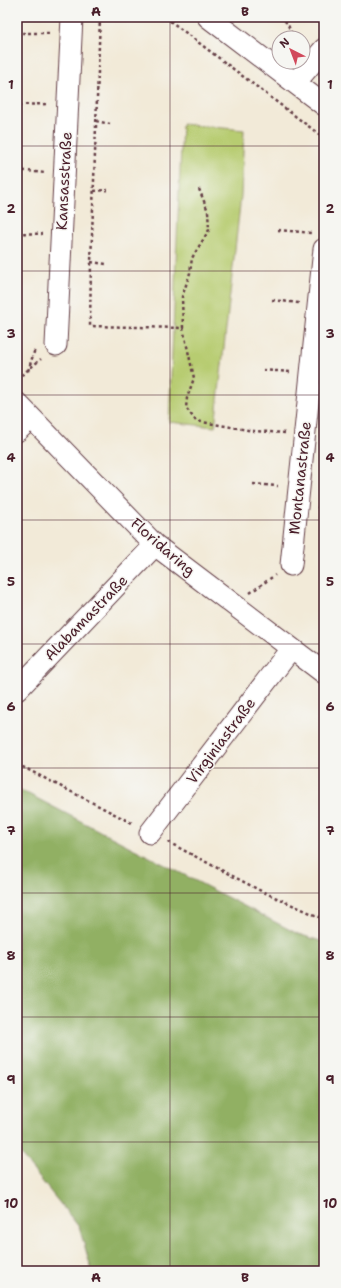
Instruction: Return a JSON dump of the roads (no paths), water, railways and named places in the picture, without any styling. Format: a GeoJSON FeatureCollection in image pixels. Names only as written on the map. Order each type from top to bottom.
{"type":"FeatureCollection","features":[{"type":"Feature","properties":{"kind":"street","name":"Kansasstraße"},"geometry":{"type":"LineString","coordinates":[[56,345],[72,17]]}},
{"type":"Feature","properties":{"kind":"street"},"geometry":{"type":"LineString","coordinates":[[208,17],[324,105]]}},
{"type":"Feature","properties":{"kind":"street"},"geometry":{"type":"LineString","coordinates":[[295,83],[324,49]]}},
{"type":"Feature","properties":{"kind":"street","name":"Montanastraße"},"geometry":{"type":"LineString","coordinates":[[291,565],[318,304],[320,241]]}},
{"type":"Feature","properties":{"kind":"street","name":"Floridaring"},"geometry":{"type":"LineString","coordinates":[[21,418],[156,545],[324,673]]}},
{"type":"Feature","properties":{"kind":"street","name":"Alabamastraße"},"geometry":{"type":"LineString","coordinates":[[17,690],[156,545]]}},
{"type":"Feature","properties":{"kind":"street","name":"Virginiastraße"},"geometry":{"type":"LineString","coordinates":[[150,833],[291,649]]}}]}
